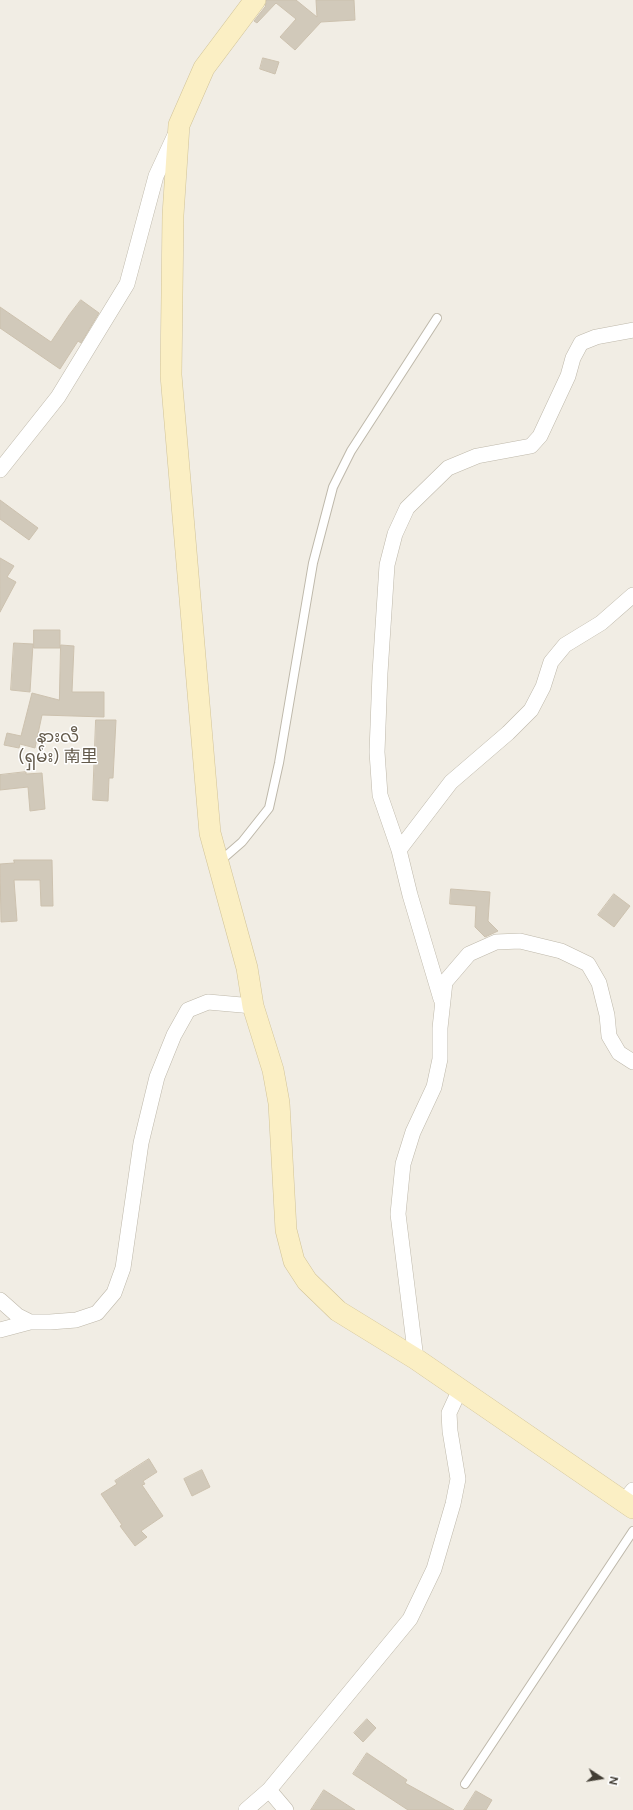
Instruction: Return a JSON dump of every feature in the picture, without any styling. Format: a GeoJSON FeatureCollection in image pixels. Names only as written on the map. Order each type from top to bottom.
{"type":"FeatureCollection","features":[{"type":"Feature","properties":{"kind":"main road"},"geometry":{"type":"LineString","coordinates":[[255,0],[204,68],[179,125],[173,215],[171,375],[210,833],[247,968],[253,1006],[273,1070],[279,1103],[286,1230],[294,1261],[307,1281],[338,1311],[416,1359],[630,1499]]}},
{"type":"Feature","properties":{"kind":"street"},"geometry":{"type":"LineString","coordinates":[[0,470],[58,397],[127,284],[156,176],[179,125]]}},
{"type":"Feature","properties":{"kind":"street"},"geometry":{"type":"LineString","coordinates":[[442,1004],[410,895],[399,850],[380,794],[377,752],[380,674],[387,565],[395,534],[408,508],[448,468],[477,456],[531,446],[540,436],[568,376],[573,358],[581,343],[596,337],[633,330]]}},
{"type":"Feature","properties":{"kind":"street"},"geometry":{"type":"LineString","coordinates":[[399,850],[451,782],[508,733],[531,710],[543,687],[551,662],[565,645],[601,623],[633,594]]}},
{"type":"Feature","properties":{"kind":"street"},"geometry":{"type":"LineString","coordinates":[[416,1359],[398,1214],[403,1164],[413,1132],[434,1087],[440,1059],[442,1004],[445,982],[468,954],[496,942],[520,941],[561,951],[588,964],[599,983],[607,1016],[609,1036],[619,1053],[633,1062]]}},
{"type":"Feature","properties":{"kind":"street"},"geometry":{"type":"LineString","coordinates":[[0,1330],[30,1322],[76,1320],[97,1313],[114,1293],[124,1261],[141,1143],[157,1077],[174,1035],[188,1010],[208,1002],[253,1006]]}},
{"type":"Feature","properties":{"kind":"street"},"geometry":{"type":"LineString","coordinates":[[0,1300],[18,1316],[30,1322]]}},
{"type":"Feature","properties":{"kind":"street"},"geometry":{"type":"LineString","coordinates":[[246,1810],[269,1790],[410,1619],[434,1569],[456,1492],[458,1479],[450,1431],[449,1413],[460,1389]]}},
{"type":"Feature","properties":{"kind":"street"},"geometry":{"type":"LineString","coordinates":[[269,1790],[286,1810]]}},
{"type":"Feature","properties":{"kind":"lane"},"geometry":{"type":"LineString","coordinates":[[218,862],[242,842],[269,808],[279,763],[313,563],[333,487],[351,451],[437,318]]}},
{"type":"Feature","properties":{"kind":"lane"},"geometry":{"type":"LineString","coordinates":[[465,1784],[633,1531]]}},
{"type":"Feature","properties":{"kind":"building"},"geometry":{"type":"Polygon","coordinates":[[[267,0],[296,0],[317,17],[316,0],[354,0],[355,20],[321,22],[295,50],[280,37],[296,19],[276,3],[257,23],[254,21],[265,7],[267,0]]]}},
{"type":"Feature","properties":{"kind":"building"},"geometry":{"type":"Polygon","coordinates":[[[263,58],[279,62],[275,74],[260,69],[263,58]]]}},
{"type":"Feature","properties":{"kind":"building"},"geometry":{"type":"Polygon","coordinates":[[[81,300],[99,313],[81,343],[78,341],[60,369],[0,328],[0,307],[51,342],[81,300]]]}},
{"type":"Feature","properties":{"kind":"building"},"geometry":{"type":"Polygon","coordinates":[[[0,500],[38,528],[29,540],[0,519],[0,500]]]}},
{"type":"Feature","properties":{"kind":"building"},"geometry":{"type":"Polygon","coordinates":[[[0,558],[14,566],[7,577],[16,582],[0,612],[0,558]]]}},
{"type":"Feature","properties":{"kind":"building"},"geometry":{"type":"Polygon","coordinates":[[[34,630],[60,630],[60,648],[34,648],[34,630]]]}},
{"type":"Feature","properties":{"kind":"building"},"geometry":{"type":"Polygon","coordinates":[[[14,643],[33,644],[30,692],[11,690],[14,643]]]}},
{"type":"Feature","properties":{"kind":"building"},"geometry":{"type":"Polygon","coordinates":[[[61,645],[74,646],[72,692],[104,692],[104,717],[42,715],[35,748],[20,744],[19,748],[4,745],[7,733],[21,736],[32,693],[59,700],[61,645]]]}},
{"type":"Feature","properties":{"kind":"building"},"geometry":{"type":"Polygon","coordinates":[[[96,720],[116,720],[113,778],[109,778],[108,801],[93,800],[96,720]]]}},
{"type":"Feature","properties":{"kind":"building"},"geometry":{"type":"Polygon","coordinates":[[[26,772],[26,774],[42,773],[45,809],[30,811],[28,787],[0,790],[0,775],[26,772]]]}},
{"type":"Feature","properties":{"kind":"building"},"geometry":{"type":"Polygon","coordinates":[[[14,860],[52,860],[53,906],[41,906],[40,880],[14,880],[17,921],[1,922],[0,864],[14,863],[14,860]]]}},
{"type":"Feature","properties":{"kind":"building"},"geometry":{"type":"Polygon","coordinates":[[[451,889],[490,892],[488,921],[498,931],[485,937],[475,927],[476,906],[450,904],[451,889]]]}},
{"type":"Feature","properties":{"kind":"building"},"geometry":{"type":"Polygon","coordinates":[[[614,894],[630,906],[614,927],[598,915],[614,894]]]}},
{"type":"Feature","properties":{"kind":"building"},"geometry":{"type":"Polygon","coordinates":[[[149,1459],[157,1472],[143,1481],[145,1484],[142,1485],[163,1516],[141,1531],[147,1537],[135,1546],[120,1526],[122,1525],[101,1494],[117,1484],[115,1481],[149,1459]]]}},
{"type":"Feature","properties":{"kind":"building"},"geometry":{"type":"Polygon","coordinates":[[[202,1470],[210,1487],[192,1496],[184,1479],[202,1470]]]}},
{"type":"Feature","properties":{"kind":"building"},"geometry":{"type":"Polygon","coordinates":[[[367,1719],[376,1728],[363,1742],[354,1733],[367,1719]]]}},
{"type":"Feature","properties":{"kind":"building"},"geometry":{"type":"Polygon","coordinates":[[[367,1753],[407,1780],[405,1783],[454,1810],[408,1810],[353,1774],[367,1753]]]}},
{"type":"Feature","properties":{"kind":"building"},"geometry":{"type":"Polygon","coordinates":[[[324,1790],[355,1810],[311,1810],[324,1790]]]}},
{"type":"Feature","properties":{"kind":"building"},"geometry":{"type":"Polygon","coordinates":[[[476,1791],[492,1800],[486,1810],[464,1810],[476,1791]]]}},
{"type":"Feature","properties":{"kind":"district","name":"နားလီ (ရှမ်း) 南里"},"geometry":{"type":"Point","coordinates":[58,747]}}]}
